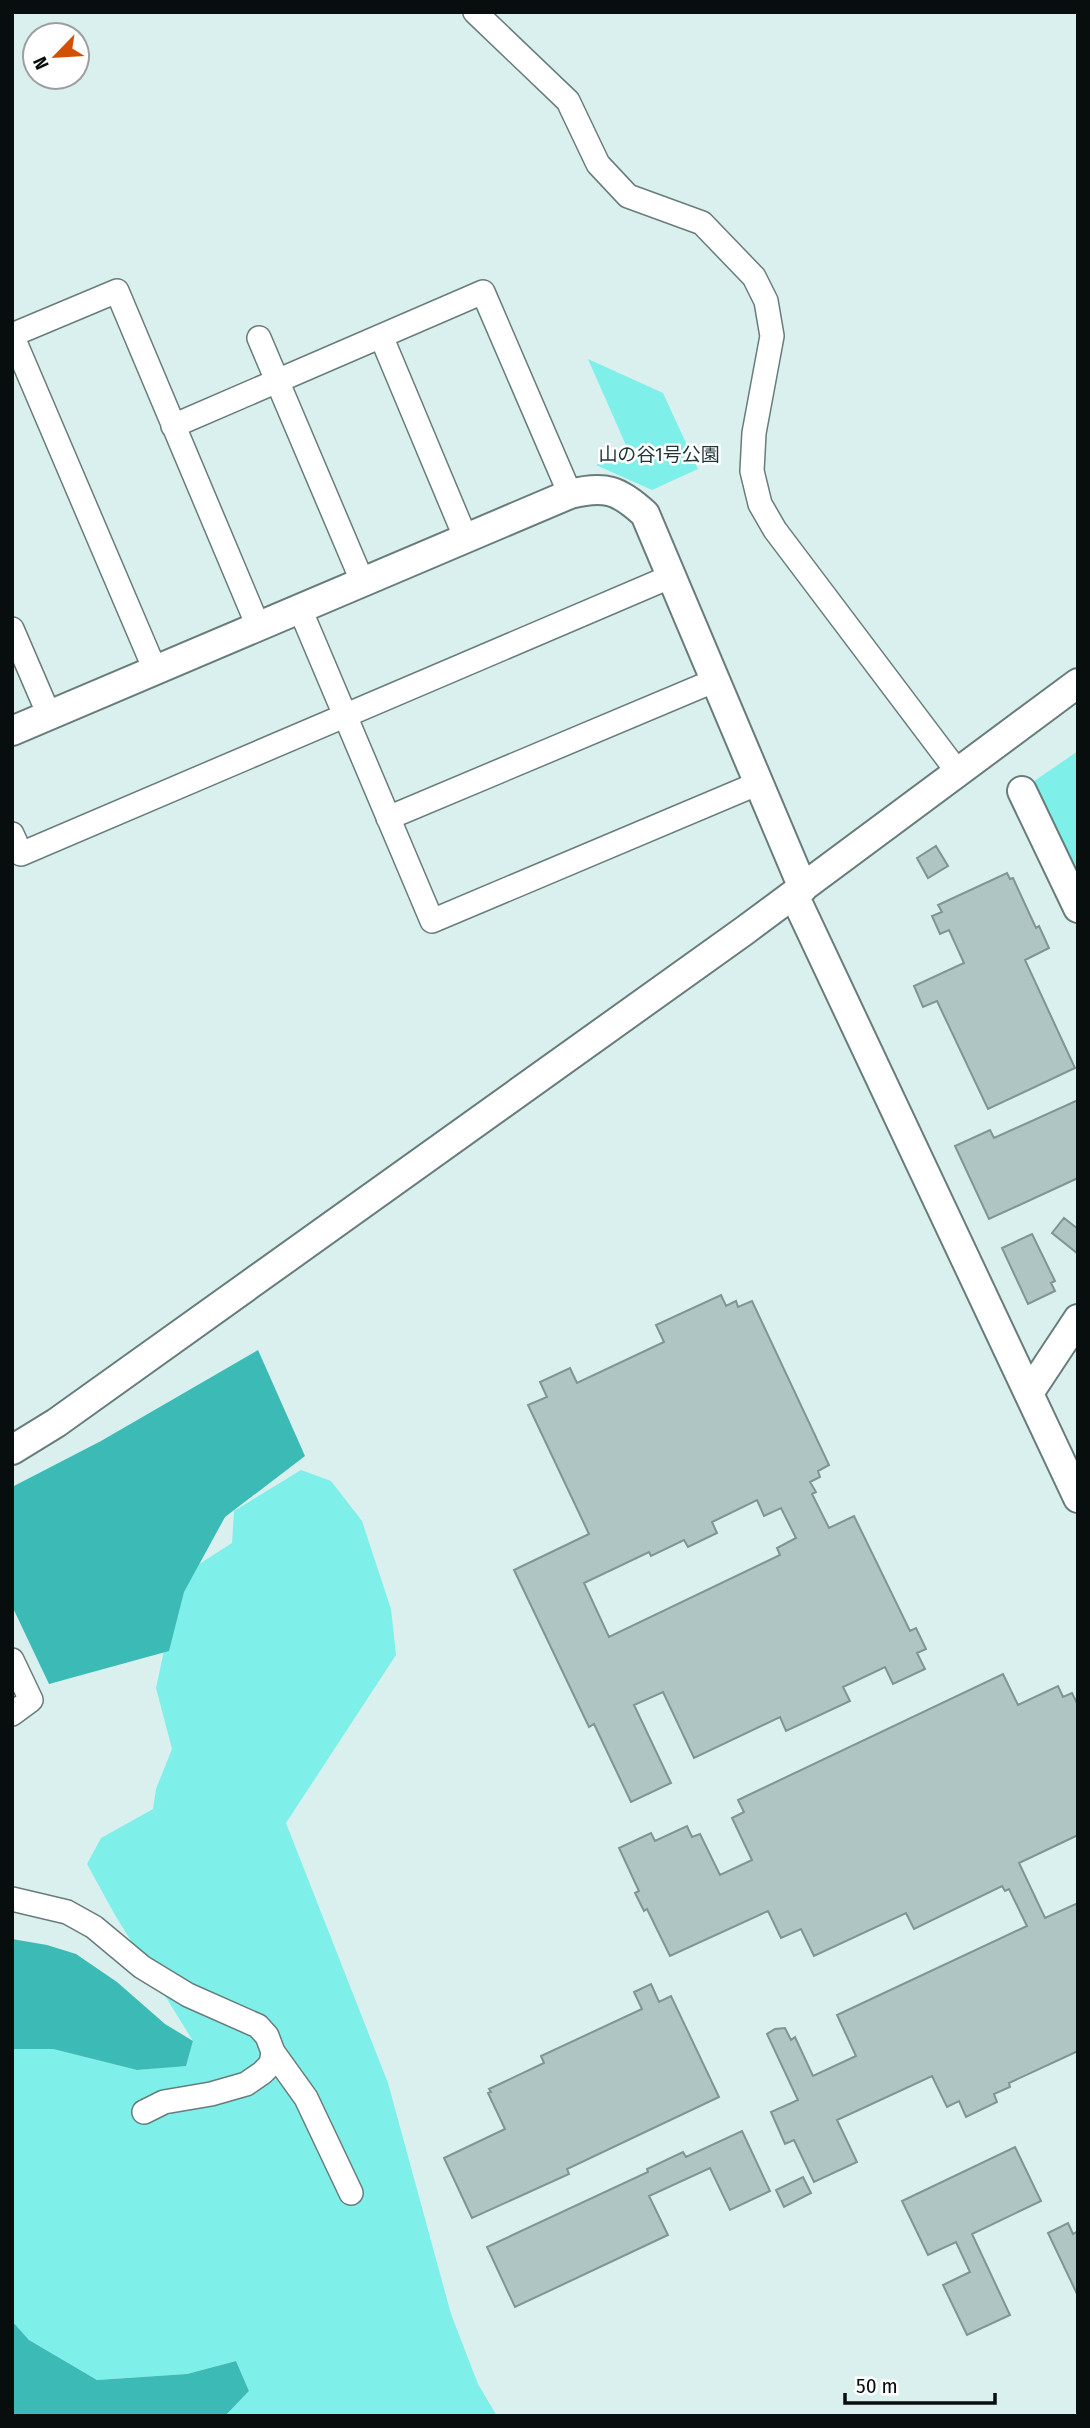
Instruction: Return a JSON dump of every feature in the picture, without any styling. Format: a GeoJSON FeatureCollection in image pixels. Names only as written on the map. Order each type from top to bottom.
{"type":"FeatureCollection","features":[{"type":"Feature","properties":{"kind":"street"},"geometry":{"type":"LineString","coordinates":[[475,12],[568,101],[598,164],[628,196],[702,223],[754,277],[766,301],[772,336],[754,433],[752,471],[760,504],[775,530],[957,771]]}},
{"type":"Feature","properties":{"kind":"street"},"geometry":{"type":"LineString","coordinates":[[155,670],[12,335],[117,291],[258,626]]}},
{"type":"Feature","properties":{"kind":"street"},"geometry":{"type":"LineString","coordinates":[[173,426],[483,292],[570,495]]}},
{"type":"Feature","properties":{"kind":"street"},"geometry":{"type":"LineString","coordinates":[[381,336],[466,539]]}},
{"type":"Feature","properties":{"kind":"street"},"geometry":{"type":"LineString","coordinates":[[259,338],[363,583]]}},
{"type":"Feature","properties":{"kind":"street"},"geometry":{"type":"LineString","coordinates":[[12,731],[570,495],[592,489],[603,490],[621,495],[633,503],[645,514],[673,576],[759,783],[798,891],[1078,1498]]}},
{"type":"Feature","properties":{"kind":"street"},"geometry":{"type":"LineString","coordinates":[[12,834],[21,854],[673,576]]}},
{"type":"Feature","properties":{"kind":"street"},"geometry":{"type":"LineString","coordinates":[[300,610],[432,921],[759,783]]}},
{"type":"Feature","properties":{"kind":"street"},"geometry":{"type":"LineString","coordinates":[[12,628],[49,715]]}},
{"type":"Feature","properties":{"kind":"street"},"geometry":{"type":"LineString","coordinates":[[388,818],[716,680]]}},
{"type":"Feature","properties":{"kind":"street"},"geometry":{"type":"LineString","coordinates":[[12,1450],[67,1415],[798,891],[1078,683]]}},
{"type":"Feature","properties":{"kind":"street"},"geometry":{"type":"LineString","coordinates":[[1022,791],[1078,908]]}},
{"type":"Feature","properties":{"kind":"street"},"geometry":{"type":"LineString","coordinates":[[1029,1393],[1078,1320]]}},
{"type":"Feature","properties":{"kind":"street"},"geometry":{"type":"LineString","coordinates":[[12,1660],[31,1700],[12,1714]]}},
{"type":"Feature","properties":{"kind":"street"},"geometry":{"type":"LineString","coordinates":[[12,1899],[67,1912],[85,1922],[142,1967],[188,1995],[258,2026],[306,2098],[351,2193]]}},
{"type":"Feature","properties":{"kind":"street"},"geometry":{"type":"LineString","coordinates":[[144,2112],[164,2102],[211,2094],[246,2084],[271,2064],[273,2052]]}},
{"type":"Feature","properties":{"kind":"green space","name":"山の谷1号公園"},"geometry":{"type":"Polygon","coordinates":[[[588,359],[663,393],[698,469],[652,490],[596,465],[628,450],[588,359]]]}},
{"type":"Feature","properties":{"kind":"green space"},"geometry":{"type":"Polygon","coordinates":[[[1078,751],[1078,893],[1027,786],[1078,751]]]}},
{"type":"Feature","properties":{"kind":"green space"},"geometry":{"type":"Polygon","coordinates":[[[301,1470],[331,1481],[362,1521],[391,1609],[396,1655],[286,1823],[388,2083],[451,2314],[478,2384],[497,2416],[225,2416],[249,2391],[236,2361],[187,2374],[97,2380],[29,2340],[12,2321],[12,2049],[53,2049],[137,2070],[186,2065],[193,2041],[115,1915],[87,1864],[101,1838],[153,1809],[156,1789],[172,1749],[156,1688],[171,1618],[193,1568],[232,1543],[234,1511],[301,1470]]]}},
{"type":"Feature","properties":{"kind":"shaded area"},"geometry":{"type":"Polygon","coordinates":[[[258,1350],[305,1456],[225,1517],[184,1592],[169,1651],[49,1684],[12,1606],[12,1487],[101,1441],[258,1350]]]}},
{"type":"Feature","properties":{"kind":"shaded area"},"geometry":{"type":"Polygon","coordinates":[[[12,1939],[47,1945],[76,1954],[117,1982],[165,2024],[193,2041],[186,2066],[137,2070],[53,2049],[12,2049],[12,1939]]]}},
{"type":"Feature","properties":{"kind":"shaded area"},"geometry":{"type":"Polygon","coordinates":[[[12,2321],[29,2340],[97,2380],[187,2374],[236,2361],[249,2391],[225,2416],[12,2416],[12,2321]]]}},
{"type":"Feature","properties":{"kind":"building"},"geometry":{"type":"Polygon","coordinates":[[[936,846],[948,866],[928,878],[917,858],[936,846]]]}},
{"type":"Feature","properties":{"kind":"building"},"geometry":{"type":"Polygon","coordinates":[[[1007,873],[1010,879],[1013,878],[1036,928],[1039,926],[1049,948],[1025,960],[1075,1068],[988,1109],[937,1001],[923,1007],[914,986],[964,963],[949,930],[940,934],[932,916],[942,912],[938,905],[1007,873]]]}},
{"type":"Feature","properties":{"kind":"building"},"geometry":{"type":"Polygon","coordinates":[[[1078,1100],[1078,1178],[989,1219],[955,1146],[990,1130],[994,1138],[1078,1100]]]}},
{"type":"Feature","properties":{"kind":"building"},"geometry":{"type":"Polygon","coordinates":[[[1064,1218],[1078,1229],[1078,1254],[1052,1233],[1064,1218]]]}},
{"type":"Feature","properties":{"kind":"building"},"geometry":{"type":"Polygon","coordinates":[[[1032,1234],[1055,1281],[1051,1283],[1055,1291],[1028,1304],[1002,1248],[1032,1234]]]}},
{"type":"Feature","properties":{"kind":"building"},"geometry":{"type":"Polygon","coordinates":[[[721,1295],[726,1306],[736,1301],[738,1307],[752,1301],[829,1465],[818,1471],[820,1477],[810,1482],[816,1492],[812,1494],[829,1528],[854,1516],[910,1631],[916,1628],[926,1649],[917,1653],[925,1669],[893,1684],[885,1667],[843,1687],[850,1701],[786,1731],[780,1717],[694,1758],[663,1692],[634,1705],[671,1783],[631,1802],[594,1724],[589,1727],[514,1570],[589,1534],[528,1405],[547,1397],[540,1382],[570,1368],[577,1383],[664,1342],[656,1325],[721,1295]],[[757,1500],[712,1522],[717,1533],[688,1547],[684,1540],[651,1556],[649,1552],[584,1583],[609,1637],[780,1555],[777,1548],[796,1538],[781,1508],[764,1516],[757,1500]]]}},
{"type":"Feature","properties":{"kind":"building"},"geometry":{"type":"Polygon","coordinates":[[[1003,1674],[1018,1705],[1058,1686],[1063,1697],[1072,1693],[1078,1705],[1078,1835],[1019,1863],[1045,1918],[1078,1903],[1078,2051],[1009,2083],[1010,2087],[994,2094],[997,2102],[966,2117],[959,2101],[947,2107],[932,2076],[837,2120],[857,2162],[814,2182],[794,2140],[785,2144],[771,2112],[798,2100],[767,2034],[775,2029],[785,2028],[791,2040],[795,2037],[813,2076],[856,2056],[837,2015],[1027,1926],[1009,1889],[1005,1891],[1002,1886],[914,1929],[906,1913],[814,1956],[801,1929],[781,1938],[768,1911],[670,1956],[647,1909],[644,1911],[635,1893],[639,1891],[619,1848],[651,1833],[655,1841],[687,1826],[692,1837],[700,1834],[720,1875],[752,1860],[732,1818],[744,1812],[738,1800],[1003,1674]]]}},
{"type":"Feature","properties":{"kind":"building"},"geometry":{"type":"Polygon","coordinates":[[[651,1984],[659,2002],[671,1996],[719,2097],[567,2169],[569,2174],[472,2218],[444,2158],[505,2129],[488,2093],[491,2092],[489,2089],[544,2063],[541,2056],[642,2009],[634,1992],[651,1984]]]}},
{"type":"Feature","properties":{"kind":"building"},"geometry":{"type":"Polygon","coordinates":[[[742,2131],[770,2191],[730,2210],[710,2168],[649,2196],[668,2235],[515,2307],[487,2247],[648,2172],[647,2169],[683,2152],[686,2157],[742,2131]]]}},
{"type":"Feature","properties":{"kind":"building"},"geometry":{"type":"Polygon","coordinates":[[[1015,2147],[1041,2201],[972,2234],[1010,2315],[967,2335],[943,2285],[970,2272],[956,2242],[928,2255],[902,2201],[1015,2147]]]}},
{"type":"Feature","properties":{"kind":"building"},"geometry":{"type":"Polygon","coordinates":[[[803,2177],[811,2193],[784,2207],[776,2190],[803,2177]]]}},
{"type":"Feature","properties":{"kind":"building"},"geometry":{"type":"Polygon","coordinates":[[[1068,2223],[1073,2234],[1078,2231],[1078,2296],[1048,2233],[1068,2223]]]}}]}
